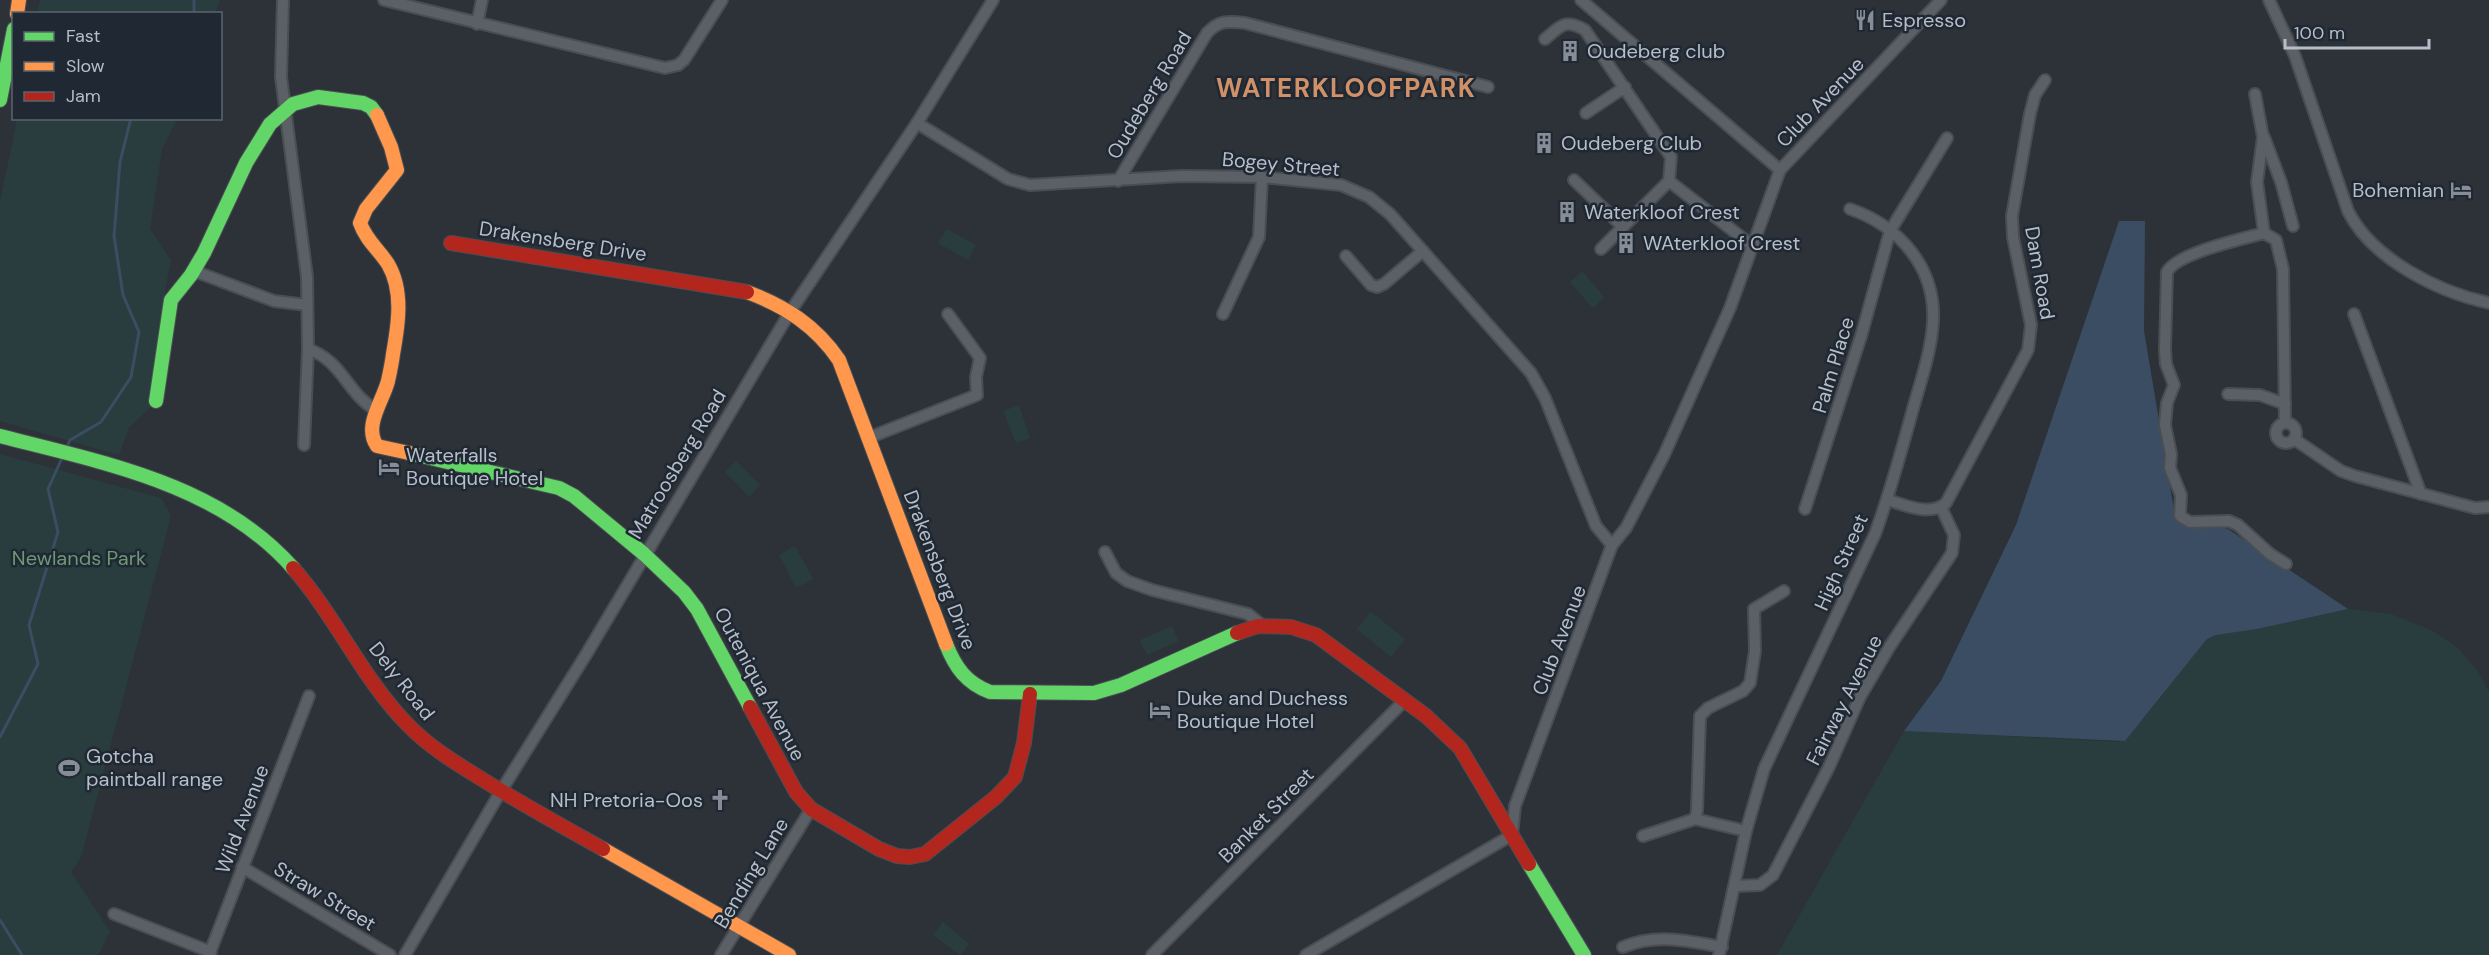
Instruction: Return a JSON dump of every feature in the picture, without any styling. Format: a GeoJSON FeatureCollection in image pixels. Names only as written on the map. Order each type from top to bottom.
{"type":"FeatureCollection","features":[{"type":"Feature","properties":{"kind":"main road"},"geometry":{"type":"LineString","coordinates":[[0,100],[12,39]]}},
{"type":"Feature","properties":{"kind":"main road"},"geometry":{"type":"LineString","coordinates":[[156,401],[168,307],[175,292],[194,271],[261,137],[285,108],[314,96],[352,100],[367,105],[376,113],[395,158],[397,170],[366,209],[360,223],[366,239],[391,270],[398,299],[394,348],[382,399],[376,410]]}},
{"type":"Feature","properties":{"kind":"main road","name":"Drakensberg Drive"},"geometry":{"type":"LineString","coordinates":[[451,243],[745,291],[763,297],[790,312],[824,338],[832,349],[868,438],[957,669],[979,688],[990,692],[1030,694],[1094,693],[1106,690],[1233,635],[1263,626],[1291,627],[1317,635],[1443,730],[1460,748],[1584,955]]}},
{"type":"Feature","properties":{"kind":"main road","name":"Outeniqua Avenue"},"geometry":{"type":"LineString","coordinates":[[376,410],[372,437],[378,447],[559,488],[589,506],[644,554],[684,592],[698,609],[796,792],[811,809],[888,854],[910,857],[926,854],[996,797],[1015,777],[1024,743],[1030,694]]}},
{"type":"Feature","properties":{"kind":"main road","name":"Dely Road"},"geometry":{"type":"LineString","coordinates":[[0,436],[178,487],[232,516],[261,537],[297,574],[414,731],[456,764],[501,791],[789,955]]}},
{"type":"Feature","properties":{"kind":"street"},"geometry":{"type":"LineString","coordinates":[[283,0],[281,77],[304,239],[308,304],[304,445]]}},
{"type":"Feature","properties":{"kind":"street"},"geometry":{"type":"LineString","coordinates":[[384,0],[665,68],[678,65],[684,60],[722,0]]}},
{"type":"Feature","properties":{"kind":"street"},"geometry":{"type":"LineString","coordinates":[[477,24],[482,0]]}},
{"type":"Feature","properties":{"kind":"street","name":"Matroosberg Road"},"geometry":{"type":"LineString","coordinates":[[405,955],[501,791],[587,653],[790,312],[918,123],[993,0]]}},
{"type":"Feature","properties":{"kind":"street"},"geometry":{"type":"LineString","coordinates":[[1581,0],[1780,170]]}},
{"type":"Feature","properties":{"kind":"street","name":"Club Avenue"},"geometry":{"type":"LineString","coordinates":[[1512,835],[1515,806],[1612,545],[1626,528],[1664,455],[1730,308],[1780,170],[1941,0]]}},
{"type":"Feature","properties":{"kind":"street"},"geometry":{"type":"LineString","coordinates":[[2269,0],[2295,56],[2348,211],[2361,234],[2406,269],[2447,292],[2489,303]]}},
{"type":"Feature","properties":{"kind":"street","name":"Oudeberg Road"},"geometry":{"type":"LineString","coordinates":[[1118,181],[1207,33],[1222,22],[1245,23],[1488,87]]}},
{"type":"Feature","properties":{"kind":"street"},"geometry":{"type":"LineString","coordinates":[[1545,39],[1564,24],[1575,24],[1589,35],[1671,157],[1669,181],[1601,249]]}},
{"type":"Feature","properties":{"kind":"street","name":"Dam Road"},"geometry":{"type":"LineString","coordinates":[[1941,507],[1951,496],[2031,342],[2031,325],[2013,237],[2012,216],[2030,114],[2035,95],[2045,80]]}},
{"type":"Feature","properties":{"kind":"street"},"geometry":{"type":"LineString","coordinates":[[1586,113],[1625,87]]}},
{"type":"Feature","properties":{"kind":"street"},"geometry":{"type":"LineString","coordinates":[[2255,94],[2264,137],[2281,182],[2293,226]]}},
{"type":"Feature","properties":{"kind":"street","name":"Bogey Street"},"geometry":{"type":"LineString","coordinates":[[918,123],[1019,183],[1029,185],[1182,176],[1262,177],[1319,182],[1357,191],[1390,214],[1538,383],[1593,519],[1600,532],[1612,545]]}},
{"type":"Feature","properties":{"kind":"street"},"geometry":{"type":"LineString","coordinates":[[2264,137],[2257,182],[2264,233]]}},
{"type":"Feature","properties":{"kind":"street","name":"Palm Place"},"geometry":{"type":"LineString","coordinates":[[1805,509],[1859,344],[1890,231],[1947,138]]}},
{"type":"Feature","properties":{"kind":"street"},"geometry":{"type":"LineString","coordinates":[[1223,314],[1259,237],[1262,177]]}},
{"type":"Feature","properties":{"kind":"street"},"geometry":{"type":"LineString","coordinates":[[1574,180],[1622,226]]}},
{"type":"Feature","properties":{"kind":"street"},"geometry":{"type":"LineString","coordinates":[[1669,181],[1754,247]]}},
{"type":"Feature","properties":{"kind":"street","name":"High Street"},"geometry":{"type":"LineString","coordinates":[[1720,951],[1746,831],[1764,770],[1875,534],[1888,500],[1926,362],[1933,316],[1923,269],[1905,243],[1872,216],[1850,209]]}},
{"type":"Feature","properties":{"kind":"street"},"geometry":{"type":"LineString","coordinates":[[2285,422],[2283,269],[2276,240],[2264,233],[2181,260],[2171,266],[2167,272],[2165,350],[2166,364],[2174,385],[2167,403],[2165,425],[2171,454],[2170,468],[2181,495],[2180,516],[2190,522],[2229,520],[2238,525],[2270,554],[2286,564]]}},
{"type":"Feature","properties":{"kind":"street"},"geometry":{"type":"LineString","coordinates":[[1346,256],[1371,285],[1377,287],[1384,284],[1423,250]]}},
{"type":"Feature","properties":{"kind":"street"},"geometry":{"type":"LineString","coordinates":[[194,271],[274,301],[308,304]]}},
{"type":"Feature","properties":{"kind":"street"},"geometry":{"type":"LineString","coordinates":[[868,438],[976,395],[976,377],[980,358],[948,314]]}},
{"type":"Feature","properties":{"kind":"street"},"geometry":{"type":"LineString","coordinates":[[2354,314],[2421,494]]}},
{"type":"Feature","properties":{"kind":"street"},"geometry":{"type":"LineString","coordinates":[[308,349],[325,357],[338,368],[362,401],[376,410]]}},
{"type":"Feature","properties":{"kind":"street"},"geometry":{"type":"LineString","coordinates":[[2228,394],[2260,395],[2285,404]]}},
{"type":"Feature","properties":{"kind":"street"},"geometry":{"type":"LineString","coordinates":[[2285,422],[2292,424],[2296,430],[2294,440]]}},
{"type":"Feature","properties":{"kind":"street"},"geometry":{"type":"LineString","coordinates":[[2285,422],[2277,428],[2276,438],[2284,443],[2294,440],[2342,471],[2475,508],[2489,507]]}},
{"type":"Feature","properties":{"kind":"street"},"geometry":{"type":"LineString","coordinates":[[1888,500],[1925,510],[1941,507]]}},
{"type":"Feature","properties":{"kind":"street","name":"Fairway Avenue"},"geometry":{"type":"LineString","coordinates":[[1735,886],[1760,885],[1773,875],[1829,766],[1860,697],[1890,646],[1952,553],[1954,535],[1941,507]]}},
{"type":"Feature","properties":{"kind":"street"},"geometry":{"type":"LineString","coordinates":[[1105,552],[1108,562],[1116,573],[1127,580],[1152,590],[1248,614],[1263,626]]}},
{"type":"Feature","properties":{"kind":"street"},"geometry":{"type":"LineString","coordinates":[[1695,819],[1700,716],[1708,708],[1748,687],[1752,677],[1755,651],[1754,609],[1784,591]]}},
{"type":"Feature","properties":{"kind":"street","name":"Wild Avenue"},"geometry":{"type":"LineString","coordinates":[[210,953],[309,696]]}},
{"type":"Feature","properties":{"kind":"street","name":"Banket Street"},"geometry":{"type":"LineString","coordinates":[[1152,955],[1405,700]]}},
{"type":"Feature","properties":{"kind":"street"},"geometry":{"type":"LineString","coordinates":[[1490,798],[1515,806]]}},
{"type":"Feature","properties":{"kind":"street","name":"Bending Lane"},"geometry":{"type":"LineString","coordinates":[[721,955],[811,809]]}},
{"type":"Feature","properties":{"kind":"street"},"geometry":{"type":"LineString","coordinates":[[1642,836],[1695,819],[1746,831]]}},
{"type":"Feature","properties":{"kind":"street"},"geometry":{"type":"LineString","coordinates":[[1306,955],[1512,835]]}},
{"type":"Feature","properties":{"kind":"street","name":"Straw Street"},"geometry":{"type":"LineString","coordinates":[[242,867],[390,955]]}},
{"type":"Feature","properties":{"kind":"street"},"geometry":{"type":"LineString","coordinates":[[114,915],[210,953]]}},
{"type":"Feature","properties":{"kind":"street"},"geometry":{"type":"LineString","coordinates":[[1623,947],[1643,939],[1665,938],[1720,951]]}},
{"type":"Feature","properties":{"kind":"green space"},"geometry":{"type":"Polygon","coordinates":[[[40,0],[220,0],[215,12],[37,12],[40,0]]]}},
{"type":"Feature","properties":{"kind":"green space"},"geometry":{"type":"Polygon","coordinates":[[[17,120],[176,120],[162,149],[150,229],[171,260],[151,407],[129,427],[119,455],[0,421],[0,203],[17,120]]]}},
{"type":"Feature","properties":{"kind":"green space"},"geometry":{"type":"Polygon","coordinates":[[[947,229],[976,245],[968,260],[938,243],[947,229]]]}},
{"type":"Feature","properties":{"kind":"green space"},"geometry":{"type":"Polygon","coordinates":[[[1582,271],[1604,297],[1593,308],[1570,282],[1582,271]]]}},
{"type":"Feature","properties":{"kind":"green space"},"geometry":{"type":"Polygon","coordinates":[[[1019,405],[1030,438],[1016,443],[1003,411],[1019,405]]]}},
{"type":"Feature","properties":{"kind":"green space","name":"Newlands Park"},"geometry":{"type":"Polygon","coordinates":[[[0,454],[161,498],[171,516],[81,857],[71,872],[110,932],[98,955],[0,955],[0,454]]]}},
{"type":"Feature","properties":{"kind":"green space"},"geometry":{"type":"Polygon","coordinates":[[[736,461],[760,485],[749,497],[725,472],[736,461]]]}},
{"type":"Feature","properties":{"kind":"green space"},"geometry":{"type":"Polygon","coordinates":[[[795,546],[813,579],[796,588],[779,555],[795,546]]]}},
{"type":"Feature","properties":{"kind":"green space"},"geometry":{"type":"Polygon","coordinates":[[[2348,609],[2391,614],[2433,631],[2459,649],[2477,670],[2489,692],[2489,955],[1777,955],[1904,731],[2119,742],[2144,718],[2207,639],[2216,635],[2257,629],[2348,609]]]}},
{"type":"Feature","properties":{"kind":"green space"},"geometry":{"type":"Polygon","coordinates":[[[1371,612],[1405,639],[1391,657],[1357,629],[1371,612]]]}},
{"type":"Feature","properties":{"kind":"green space"},"geometry":{"type":"Polygon","coordinates":[[[1172,626],[1178,641],[1147,655],[1140,640],[1172,626]]]}},
{"type":"Feature","properties":{"kind":"green space"},"geometry":{"type":"Polygon","coordinates":[[[943,922],[969,944],[960,955],[933,935],[943,922]]]}},
{"type":"Feature","properties":{"kind":"water"},"geometry":{"type":"Polygon","coordinates":[[[2119,221],[2145,221],[2144,331],[2175,516],[2228,529],[2348,609],[2257,629],[2216,635],[2207,639],[2125,741],[1904,731],[1941,681],[2016,525],[2119,221]]]}},
{"type":"Feature","properties":{"kind":"waterway"},"geometry":{"type":"LineString","coordinates":[[194,0],[194,12]]}},
{"type":"Feature","properties":{"kind":"waterway"},"geometry":{"type":"LineString","coordinates":[[66,449],[70,440],[101,422],[131,377],[139,332],[123,295],[114,236],[120,162],[130,120]]}},
{"type":"Feature","properties":{"kind":"waterway"},"geometry":{"type":"LineString","coordinates":[[0,737],[38,664],[29,625],[58,532],[48,489],[62,458]]}},
{"type":"Feature","properties":{"kind":"waterway"},"geometry":{"type":"LineString","coordinates":[[0,920],[22,955]]}},
{"type":"Feature","properties":{"kind":"traffic: fast"},"geometry":{"type":"LineString","coordinates":[[0,100],[12,39]]}},
{"type":"Feature","properties":{"kind":"traffic: fast"},"geometry":{"type":"LineString","coordinates":[[156,401],[171,300],[191,275],[204,253],[246,163],[270,124],[293,104],[318,97],[363,103],[371,107],[377,115]]}},
{"type":"Feature","properties":{"kind":"traffic: fast"},"geometry":{"type":"LineString","coordinates":[[0,436],[119,467],[195,496],[231,516],[263,539],[293,568]]}},
{"type":"Feature","properties":{"kind":"traffic: fast"},"geometry":{"type":"LineString","coordinates":[[409,453],[559,488],[574,496],[644,554],[684,592],[697,609],[750,707]]}},
{"type":"Feature","properties":{"kind":"traffic: fast"},"geometry":{"type":"LineString","coordinates":[[946,644],[962,673],[974,684],[990,692],[1094,693],[1121,685],[1237,633]]}},
{"type":"Feature","properties":{"kind":"traffic: fast"},"geometry":{"type":"LineString","coordinates":[[1529,864],[1584,955]]}},
{"type":"Feature","properties":{"kind":"traffic: slow"},"geometry":{"type":"LineString","coordinates":[[17,12],[19,0]]}},
{"type":"Feature","properties":{"kind":"traffic: slow"},"geometry":{"type":"LineString","coordinates":[[377,115],[391,147],[397,170],[366,209],[360,223],[393,274],[398,309],[397,332],[386,389],[375,414],[372,430],[377,446],[409,453]]}},
{"type":"Feature","properties":{"kind":"traffic: slow"},"geometry":{"type":"LineString","coordinates":[[747,292],[799,318],[820,337],[839,360],[946,644]]}},
{"type":"Feature","properties":{"kind":"traffic: slow"},"geometry":{"type":"LineString","coordinates":[[603,849],[789,955]]}},
{"type":"Feature","properties":{"kind":"traffic: jam"},"geometry":{"type":"LineString","coordinates":[[451,243],[747,292]]}},
{"type":"Feature","properties":{"kind":"traffic: jam"},"geometry":{"type":"LineString","coordinates":[[293,568],[323,607],[376,687],[415,732],[470,772],[603,849]]}},
{"type":"Feature","properties":{"kind":"traffic: jam"},"geometry":{"type":"LineString","coordinates":[[1237,633],[1258,626],[1291,627],[1316,635],[1426,716],[1460,748],[1529,864]]}},
{"type":"Feature","properties":{"kind":"traffic: jam"},"geometry":{"type":"LineString","coordinates":[[750,707],[796,792],[811,809],[879,849],[897,856],[910,857],[925,854],[996,797],[1015,777],[1024,743],[1030,694]]}},
{"type":"Feature","properties":{"kind":"place","name":"Espresso"},"geometry":{"type":"Point","coordinates":[1865,20]}},
{"type":"Feature","properties":{"kind":"place","name":"Oudeberg club"},"geometry":{"type":"Point","coordinates":[1570,51]}},
{"type":"Feature","properties":{"kind":"place","name":"Oudeberg Club"},"geometry":{"type":"Point","coordinates":[1544,143]}},
{"type":"Feature","properties":{"kind":"place","name":"Bohemian"},"geometry":{"type":"Point","coordinates":[2461,190]}},
{"type":"Feature","properties":{"kind":"place","name":"Waterkloof Crest"},"geometry":{"type":"Point","coordinates":[1567,212]}},
{"type":"Feature","properties":{"kind":"place","name":"WAterkloof Crest"},"geometry":{"type":"Point","coordinates":[1626,243]}},
{"type":"Feature","properties":{"kind":"place","name":"Waterfalls Boutique Hotel"},"geometry":{"type":"Point","coordinates":[389,467]}},
{"type":"Feature","properties":{"kind":"place","name":"Duke and Duchess Boutique Hotel"},"geometry":{"type":"Point","coordinates":[1160,710]}},
{"type":"Feature","properties":{"kind":"place","name":"Gotcha paintball range"},"geometry":{"type":"Point","coordinates":[69,768]}},
{"type":"Feature","properties":{"kind":"place","name":"NH Pretoria-Oos"},"geometry":{"type":"Point","coordinates":[720,800]}},
{"type":"Feature","properties":{"kind":"district","name":"WATERKLOOFPARK"},"geometry":{"type":"Point","coordinates":[1346,88]}}]}
